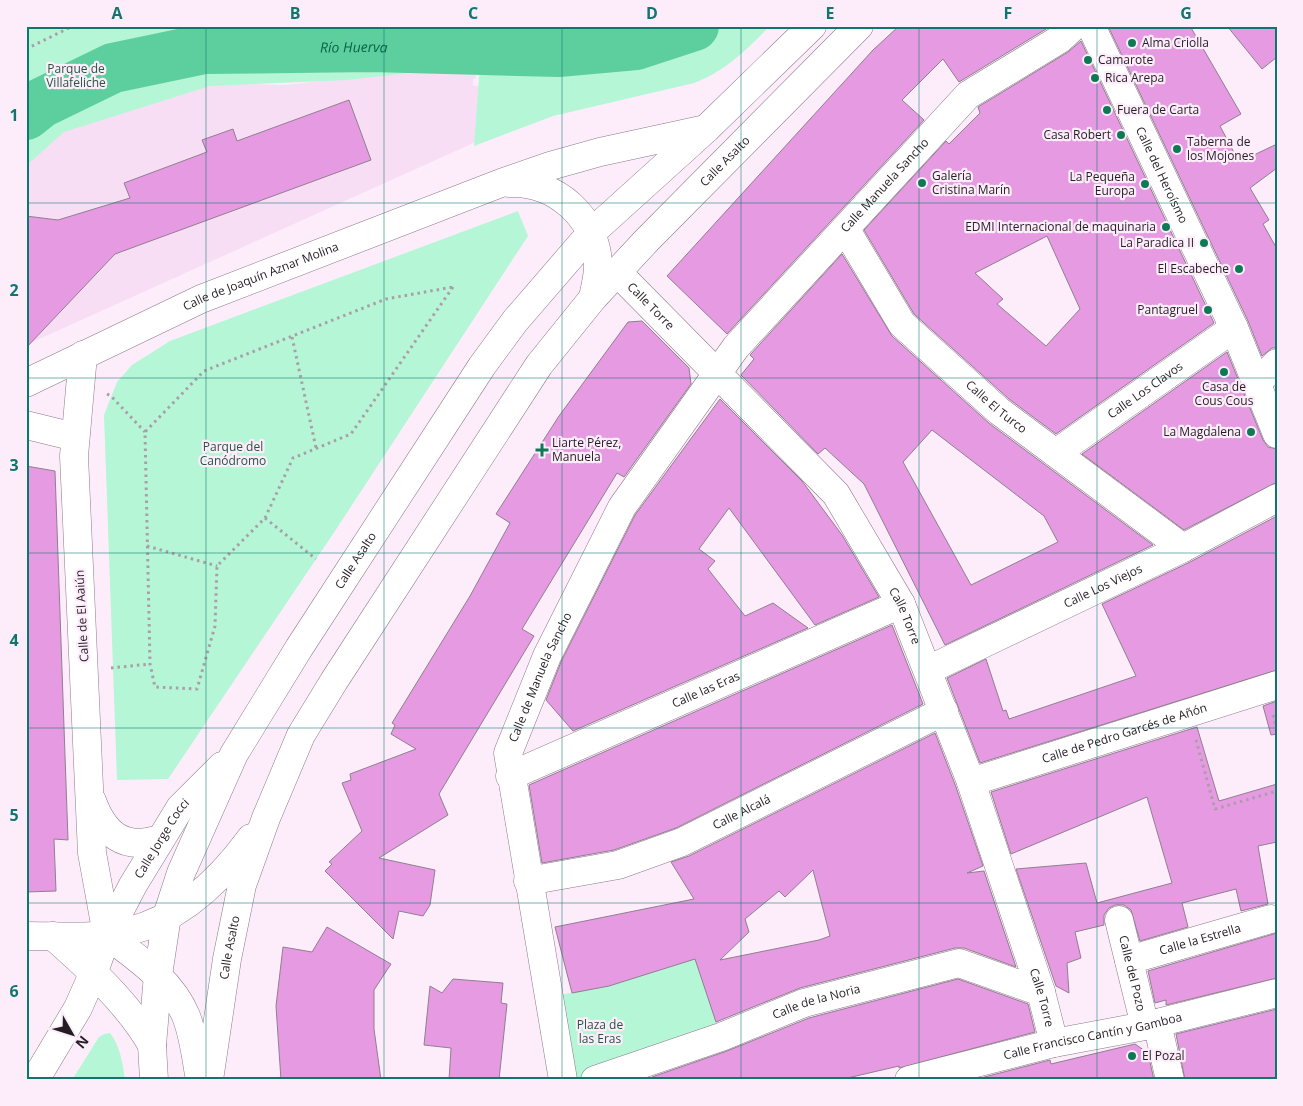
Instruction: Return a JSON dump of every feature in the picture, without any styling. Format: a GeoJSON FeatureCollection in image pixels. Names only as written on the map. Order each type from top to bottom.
{"type":"FeatureCollection","features":[{"type":"Feature","properties":{"kind":"street","name":"Calle Asalto"},"geometry":{"type":"LineString","coordinates":[[154,1080],[152,1046],[158,975],[167,916],[181,873],[234,754],[299,648],[482,366],[520,315],[591,233],[706,128],[812,26]]}},
{"type":"Feature","properties":{"kind":"street","name":"Calle Asalto"},"geometry":{"type":"LineString","coordinates":[[209,1080],[227,959],[242,885],[266,818],[301,735],[334,681],[539,365],[593,298],[647,240],[858,26]]}},
{"type":"Feature","properties":{"kind":"street","name":"Calle Manuela Sancho"},"geometry":{"type":"LineString","coordinates":[[717,372],[736,347],[968,96],[1060,39],[1074,26]]}},
{"type":"Feature","properties":{"kind":"street","name":"Calle del Heroísmo"},"geometry":{"type":"LineString","coordinates":[[1091,26],[1234,328],[1277,434]]}},
{"type":"Feature","properties":{"kind":"street","name":"Calle de Joaquín Aznar Molina"},"geometry":{"type":"LineString","coordinates":[[26,383],[201,299],[501,184],[550,166],[600,152],[706,128]]}},
{"type":"Feature","properties":{"kind":"street","name":"Calle de Joaquín Aznar Molina"},"geometry":{"type":"LineString","coordinates":[[501,184],[530,184],[552,192],[578,212],[591,233]]}},
{"type":"Feature","properties":{"kind":"street","name":"Calle El Turco"},"geometry":{"type":"LineString","coordinates":[[846,230],[902,324],[999,411],[1183,548]]}},
{"type":"Feature","properties":{"kind":"street","name":"Calle Asalto"},"geometry":{"type":"LineString","coordinates":[[591,233],[598,267],[593,298]]}},
{"type":"Feature","properties":{"kind":"street","name":"Calle Torre"},"geometry":{"type":"LineString","coordinates":[[617,272],[836,494],[901,604],[971,782],[1041,992],[1054,1043]]}},
{"type":"Feature","properties":{"kind":"street","name":"Calle Los Clavos"},"geometry":{"type":"LineString","coordinates":[[1056,452],[1234,328]]}},
{"type":"Feature","properties":{"kind":"street","name":"Calle de El Aaiún"},"geometry":{"type":"LineString","coordinates":[[83,355],[74,437],[93,862],[107,934]]}},
{"type":"Feature","properties":{"kind":"street"},"geometry":{"type":"LineString","coordinates":[[1257,383],[1277,363]]}},
{"type":"Feature","properties":{"kind":"street","name":"Calle de Manuela Sancho"},"geometry":{"type":"LineString","coordinates":[[563,1080],[510,776],[508,753],[547,656],[622,506],[717,372]]}},
{"type":"Feature","properties":{"kind":"street"},"geometry":{"type":"LineString","coordinates":[[26,425],[74,437]]}},
{"type":"Feature","properties":{"kind":"street","name":"Calle Los Viejos"},"geometry":{"type":"LineString","coordinates":[[928,670],[1183,548],[1277,498]]}},
{"type":"Feature","properties":{"kind":"street","name":"Calle las Eras"},"geometry":{"type":"LineString","coordinates":[[510,776],[901,604]]}},
{"type":"Feature","properties":{"kind":"street","name":"Calle de Pedro Garcés de Añón"},"geometry":{"type":"LineString","coordinates":[[971,782],[1277,685]]}},
{"type":"Feature","properties":{"kind":"street","name":"Calle Alcalá"},"geometry":{"type":"LineString","coordinates":[[528,881],[618,865],[682,842],[944,711]]}},
{"type":"Feature","properties":{"kind":"street","name":"Calle Jorge Cocci"},"geometry":{"type":"LineString","coordinates":[[36,1080],[78,1008],[94,974],[107,934],[159,840],[180,808],[234,754]]}},
{"type":"Feature","properties":{"kind":"street","name":"Calle de El Aaiún"},"geometry":{"type":"LineString","coordinates":[[90,794],[102,820],[115,836],[134,844],[145,844],[159,840]]}},
{"type":"Feature","properties":{"kind":"street","name":"Calle Asalto"},"geometry":{"type":"LineString","coordinates":[[107,934],[128,932],[167,916],[218,878],[266,818]]}},
{"type":"Feature","properties":{"kind":"street","name":"Calle la Estrella"},"geometry":{"type":"LineString","coordinates":[[1128,960],[1271,919]]}},
{"type":"Feature","properties":{"kind":"street","name":"Calle del Pozo"},"geometry":{"type":"LineString","coordinates":[[1119,920],[1128,960],[1170,1080]]}},
{"type":"Feature","properties":{"kind":"street"},"geometry":{"type":"LineString","coordinates":[[39,936],[107,934],[158,975],[178,1000],[186,1016],[192,1034],[200,1080]]}},
{"type":"Feature","properties":{"kind":"street"},"geometry":{"type":"LineString","coordinates":[[39,936],[94,974],[137,1022],[152,1046]]}},
{"type":"Feature","properties":{"kind":"street","name":"Calle de la Noria"},"geometry":{"type":"LineString","coordinates":[[595,1080],[721,1037],[804,1004],[958,962],[1041,992]]}},
{"type":"Feature","properties":{"kind":"street","name":"Calle Francisco Cantín y Gamboa"},"geometry":{"type":"LineString","coordinates":[[908,1080],[1054,1043],[1151,1024],[1277,993]]}},
{"type":"Feature","properties":{"kind":"path"},"geometry":{"type":"LineString","coordinates":[[26,49],[73,26]]}},
{"type":"Feature","properties":{"kind":"path"},"geometry":{"type":"LineString","coordinates":[[105,393],[111,396],[145,432],[150,664],[155,687],[197,689],[215,626],[217,566],[265,518],[293,458],[351,434],[454,287],[386,298],[204,371],[145,432]]}},
{"type":"Feature","properties":{"kind":"path"},"geometry":{"type":"LineString","coordinates":[[292,337],[316,448]]}},
{"type":"Feature","properties":{"kind":"path"},"geometry":{"type":"LineString","coordinates":[[265,518],[316,559]]}},
{"type":"Feature","properties":{"kind":"path"},"geometry":{"type":"LineString","coordinates":[[147,546],[217,566]]}},
{"type":"Feature","properties":{"kind":"path"},"geometry":{"type":"LineString","coordinates":[[108,668],[150,664]]}},
{"type":"Feature","properties":{"kind":"path"},"geometry":{"type":"LineString","coordinates":[[1195,736],[1215,809],[1277,791]]}},
{"type":"Feature","properties":{"kind":"shaded area"},"geometry":{"type":"Polygon","coordinates":[[[470,63],[474,65],[476,78],[473,79],[473,86],[485,85],[478,141],[26,345],[26,134],[167,81],[286,85],[470,63]]]}},
{"type":"Feature","properties":{"kind":"green space","name":"Parque de Villafeliche"},"geometry":{"type":"Polygon","coordinates":[[[26,26],[770,26],[726,66],[694,83],[553,116],[474,146],[480,65],[347,80],[210,86],[64,132],[26,166],[26,26]]]}},
{"type":"Feature","properties":{"kind":"green space","name":"Parque del Canódromo"},"geometry":{"type":"Polygon","coordinates":[[[518,211],[528,236],[335,531],[168,779],[117,780],[104,415],[117,382],[132,365],[170,341],[518,211]]]}},
{"type":"Feature","properties":{"kind":"green space","name":"Plaza de las Eras"},"geometry":{"type":"Polygon","coordinates":[[[695,959],[721,1037],[595,1080],[563,1080],[548,997],[609,986],[695,959]]]}},
{"type":"Feature","properties":{"kind":"green space"},"geometry":{"type":"Polygon","coordinates":[[[110,1033],[119,1049],[125,1080],[72,1080],[99,1037],[110,1033]]]}},
{"type":"Feature","properties":{"kind":"building"},"geometry":{"type":"Polygon","coordinates":[[[899,26],[1051,26],[959,82],[943,59],[902,100],[924,120],[727,334],[667,276],[873,50],[899,26]]]}},
{"type":"Feature","properties":{"kind":"building"},"geometry":{"type":"Polygon","coordinates":[[[1108,26],[1190,26],[1241,114],[1220,126],[1239,162],[1277,144],[1277,168],[1250,188],[1269,220],[1263,224],[1277,249],[1277,348],[1272,348],[1262,356],[1248,321],[1108,26]]]}},
{"type":"Feature","properties":{"kind":"building"},"geometry":{"type":"Polygon","coordinates":[[[1227,26],[1277,26],[1277,57],[1262,69],[1227,26]]]}},
{"type":"Feature","properties":{"kind":"building"},"geometry":{"type":"Polygon","coordinates":[[[1081,41],[1214,323],[1056,434],[1009,399],[914,314],[864,230],[946,141],[949,144],[980,113],[978,107],[1068,52],[1081,41]],[[1047,236],[975,273],[1003,299],[997,304],[1046,346],[1080,309],[1047,236]]]}},
{"type":"Feature","properties":{"kind":"building"},"geometry":{"type":"Polygon","coordinates":[[[349,100],[371,160],[115,254],[26,348],[26,216],[58,220],[130,198],[124,183],[207,152],[202,140],[233,129],[237,141],[349,100]]]}},
{"type":"Feature","properties":{"kind":"building"},"geometry":{"type":"Polygon","coordinates":[[[842,254],[892,336],[990,424],[1153,545],[945,645],[864,484],[825,448],[818,454],[741,375],[754,359],[750,355],[842,254]],[[932,430],[903,462],[971,585],[1058,542],[1044,516],[932,430]]]}},
{"type":"Feature","properties":{"kind":"building"},"geometry":{"type":"Polygon","coordinates":[[[642,321],[689,368],[691,384],[624,477],[617,473],[522,629],[534,636],[439,794],[448,815],[379,858],[435,870],[430,905],[423,916],[399,911],[393,939],[325,871],[332,864],[329,862],[362,831],[342,783],[351,780],[350,774],[416,749],[391,734],[395,725],[392,723],[470,596],[510,523],[496,514],[559,416],[628,322],[642,321]]]}},
{"type":"Feature","properties":{"kind":"building"},"geometry":{"type":"Polygon","coordinates":[[[1227,352],[1263,440],[1268,447],[1277,449],[1277,482],[1184,530],[1082,454],[1227,352]]]}},
{"type":"Feature","properties":{"kind":"building"},"geometry":{"type":"Polygon","coordinates":[[[720,399],[802,481],[842,535],[879,597],[815,625],[729,508],[699,549],[715,561],[708,569],[745,616],[773,603],[808,628],[573,731],[546,700],[561,662],[635,515],[720,399]]]}},
{"type":"Feature","properties":{"kind":"building"},"geometry":{"type":"Polygon","coordinates":[[[26,466],[55,471],[68,840],[54,839],[56,891],[26,892],[26,466]]]}},
{"type":"Feature","properties":{"kind":"building"},"geometry":{"type":"Polygon","coordinates":[[[1277,516],[1277,670],[980,763],[947,678],[986,659],[1003,711],[1006,710],[1009,719],[1136,676],[1102,604],[1190,562],[1277,516]]]}},
{"type":"Feature","properties":{"kind":"building"},"geometry":{"type":"Polygon","coordinates":[[[892,625],[923,704],[676,828],[614,850],[542,863],[529,785],[892,625]]]}},
{"type":"Feature","properties":{"kind":"building"},"geometry":{"type":"Polygon","coordinates":[[[1277,701],[1277,734],[1271,735],[1263,706],[1277,701]]]}},
{"type":"Feature","properties":{"kind":"building"},"geometry":{"type":"Polygon","coordinates":[[[1197,727],[1219,801],[1277,784],[1277,842],[1258,846],[1268,904],[1241,911],[1236,889],[1182,903],[1188,927],[1140,941],[1131,910],[1124,905],[1115,905],[1109,908],[1104,915],[1104,925],[1075,932],[1081,958],[1067,963],[1069,993],[1056,986],[1016,869],[1086,863],[1097,903],[1172,883],[1147,797],[1011,854],[991,792],[1197,727]]]}},
{"type":"Feature","properties":{"kind":"building"},"geometry":{"type":"Polygon","coordinates":[[[935,733],[983,866],[967,873],[984,871],[1016,967],[964,948],[955,948],[800,988],[716,1022],[695,959],[609,986],[572,993],[555,927],[694,899],[671,862],[689,856],[935,733]],[[813,870],[785,897],[779,891],[745,919],[749,932],[720,960],[819,940],[830,936],[813,870]]]}},
{"type":"Feature","properties":{"kind":"building"},"geometry":{"type":"Polygon","coordinates":[[[327,927],[391,964],[374,990],[374,1029],[381,1080],[281,1080],[276,1006],[283,947],[312,952],[327,927]]]}},
{"type":"Feature","properties":{"kind":"building"},"geometry":{"type":"Polygon","coordinates":[[[1277,933],[1277,978],[1166,1005],[1166,1000],[1155,1003],[1148,971],[1277,933]]]}},
{"type":"Feature","properties":{"kind":"building"},"geometry":{"type":"Polygon","coordinates":[[[453,979],[503,983],[501,1003],[507,1004],[499,1080],[449,1080],[451,1048],[424,1045],[430,986],[442,993],[453,979]]]}},
{"type":"Feature","properties":{"kind":"building"},"geometry":{"type":"Polygon","coordinates":[[[958,979],[1028,1004],[1035,1032],[899,1068],[899,1066],[839,1080],[652,1080],[652,1077],[727,1051],[809,1018],[958,979]]]}},
{"type":"Feature","properties":{"kind":"building"},"geometry":{"type":"Polygon","coordinates":[[[1277,1009],[1277,1080],[1185,1080],[1176,1034],[1277,1009]]]}},
{"type":"Feature","properties":{"kind":"building"},"geometry":{"type":"Polygon","coordinates":[[[1135,1044],[1148,1053],[1154,1080],[973,1080],[1050,1060],[1051,1064],[1135,1044]]]}},
{"type":"Feature","properties":{"kind":"waterway","name":"Río Huerva"},"geometry":{"type":"LineString","coordinates":[[26,115],[41,103],[113,68],[204,49],[372,47],[558,52],[636,45],[694,26]]}},
{"type":"Feature","properties":{"kind":"place","name":"Alma Criolla"},"geometry":{"type":"Point","coordinates":[1132,43]}},
{"type":"Feature","properties":{"kind":"place","name":"Camarote"},"geometry":{"type":"Point","coordinates":[1088,60]}},
{"type":"Feature","properties":{"kind":"place","name":"Rica Arepa"},"geometry":{"type":"Point","coordinates":[1095,78]}},
{"type":"Feature","properties":{"kind":"place","name":"Fuera de Carta"},"geometry":{"type":"Point","coordinates":[1107,110]}},
{"type":"Feature","properties":{"kind":"place","name":"Casa Robert"},"geometry":{"type":"Point","coordinates":[1121,135]}},
{"type":"Feature","properties":{"kind":"place","name":"Taberna de los Mojones"},"geometry":{"type":"Point","coordinates":[1177,149]}},
{"type":"Feature","properties":{"kind":"place","name":"Galería Cristina Marín"},"geometry":{"type":"Point","coordinates":[922,183]}},
{"type":"Feature","properties":{"kind":"place","name":"La Pequeña Europa"},"geometry":{"type":"Point","coordinates":[1145,184]}},
{"type":"Feature","properties":{"kind":"place","name":"EDMI Internacional de maquinaria"},"geometry":{"type":"Point","coordinates":[1166,227]}},
{"type":"Feature","properties":{"kind":"place","name":"La Paradica II"},"geometry":{"type":"Point","coordinates":[1204,243]}},
{"type":"Feature","properties":{"kind":"place","name":"El Escabeche"},"geometry":{"type":"Point","coordinates":[1239,269]}},
{"type":"Feature","properties":{"kind":"place","name":"Pantagruel"},"geometry":{"type":"Point","coordinates":[1208,310]}},
{"type":"Feature","properties":{"kind":"place","name":"Casa de Cous Cous"},"geometry":{"type":"Point","coordinates":[1224,372]}},
{"type":"Feature","properties":{"kind":"place","name":"La Magdalena"},"geometry":{"type":"Point","coordinates":[1251,432]}},
{"type":"Feature","properties":{"kind":"place","name":"Liarte Pérez, Manuela"},"geometry":{"type":"Point","coordinates":[542,450]}},
{"type":"Feature","properties":{"kind":"place","name":"El Pozal"},"geometry":{"type":"Point","coordinates":[1132,1056]}}]}
